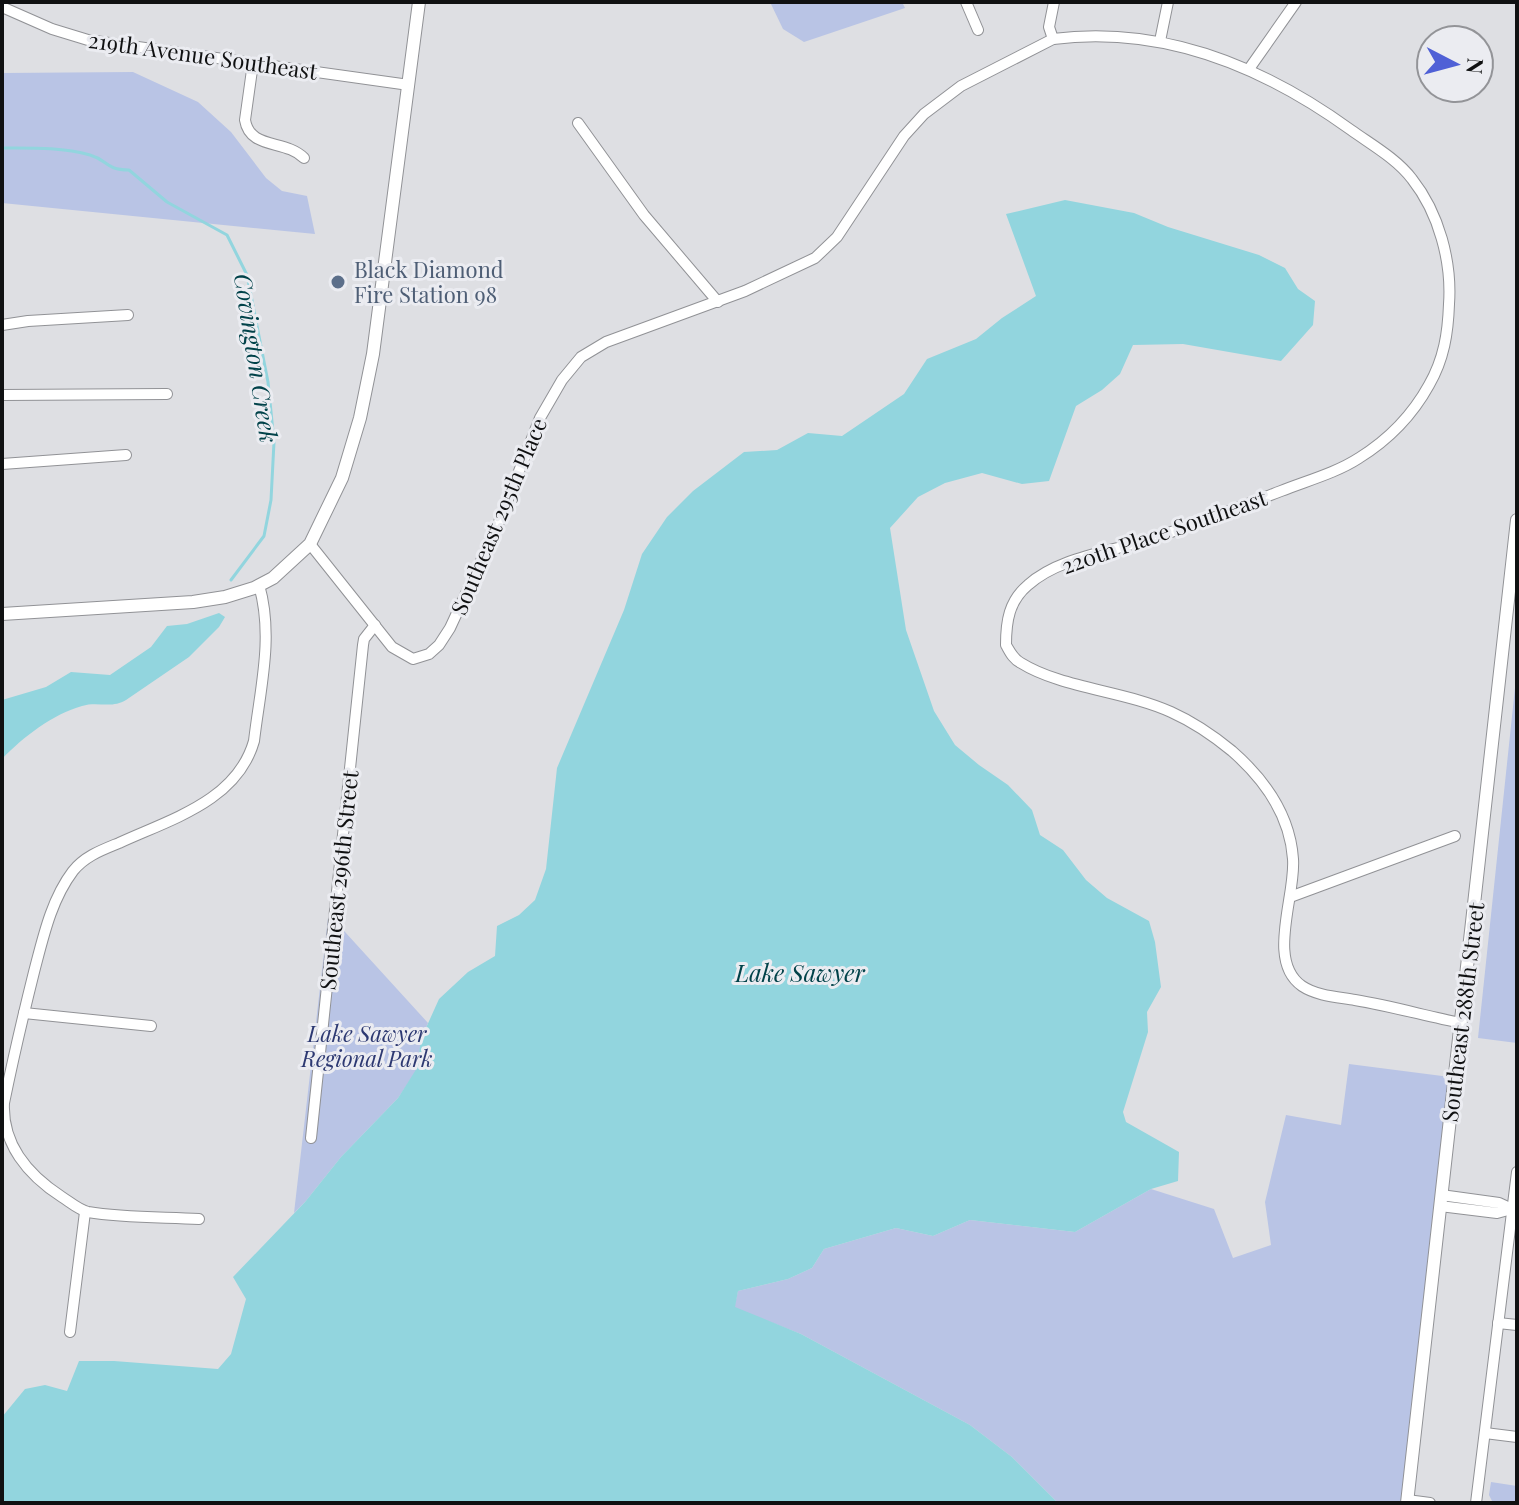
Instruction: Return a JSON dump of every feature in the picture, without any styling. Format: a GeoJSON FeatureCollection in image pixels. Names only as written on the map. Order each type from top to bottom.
{"type":"FeatureCollection","features":[{"type":"Feature","properties":{"kind":"street"},"geometry":{"type":"LineString","coordinates":[[2,614],[193,602],[225,597],[259,585],[285,569],[310,544],[342,478],[360,418],[382,300],[419,2]]}},
{"type":"Feature","properties":{"kind":"street"},"geometry":{"type":"LineString","coordinates":[[966,2],[978,30]]}},
{"type":"Feature","properties":{"kind":"street"},"geometry":{"type":"LineString","coordinates":[[578,123],[644,215],[718,302],[803,265],[825,251],[904,136],[924,114],[961,86],[1053,39],[1049,27],[1054,2]]}},
{"type":"Feature","properties":{"kind":"street"},"geometry":{"type":"LineString","coordinates":[[1160,41],[1168,2]]}},
{"type":"Feature","properties":{"kind":"street"},"geometry":{"type":"LineString","coordinates":[[1249,69],[1296,2]]}},
{"type":"Feature","properties":{"kind":"street","name":"219th Avenue Southeast"},"geometry":{"type":"LineString","coordinates":[[5,6],[52,29],[88,40],[409,85]]}},
{"type":"Feature","properties":{"kind":"street","name":"220th Place Southeast"},"geometry":{"type":"LineString","coordinates":[[1053,39],[1102,35],[1160,41],[1206,53],[1249,69],[1323,110],[1380,150],[1410,177],[1435,220],[1446,257],[1451,283],[1448,331],[1437,369],[1414,408],[1386,439],[1357,460],[1313,478],[1168,534],[1065,564],[1043,574],[1016,598],[1009,611],[1006,645],[1019,663],[1046,675],[1171,712],[1230,749],[1261,778],[1273,794],[1293,856],[1290,897]]}},
{"type":"Feature","properties":{"kind":"street"},"geometry":{"type":"LineString","coordinates":[[253,63],[245,120],[250,134],[258,140],[290,147],[304,158]]}},
{"type":"Feature","properties":{"kind":"street","name":"Southeast 295th Place"},"geometry":{"type":"LineString","coordinates":[[310,544],[392,647],[407,657],[420,657],[439,645],[450,628],[498,524],[540,418],[562,380],[581,357],[606,342],[718,302]]}},
{"type":"Feature","properties":{"kind":"street"},"geometry":{"type":"LineString","coordinates":[[2,325],[128,315]]}},
{"type":"Feature","properties":{"kind":"street"},"geometry":{"type":"LineString","coordinates":[[2,395],[167,394]]}},
{"type":"Feature","properties":{"kind":"street"},"geometry":{"type":"LineString","coordinates":[[2,464],[126,455]]}},
{"type":"Feature","properties":{"kind":"street","name":"Southeast 288th Street"},"geometry":{"type":"LineString","coordinates":[[1407,1502],[1517,520]]}},
{"type":"Feature","properties":{"kind":"street"},"geometry":{"type":"LineString","coordinates":[[199,1219],[85,1212],[49,1188],[27,1168],[7,1136],[3,1120],[4,1103],[45,933],[61,891],[73,872],[89,856],[208,803],[239,774],[249,757],[254,741],[267,631],[259,585]]}},
{"type":"Feature","properties":{"kind":"street","name":"Southeast 296th Street"},"geometry":{"type":"LineString","coordinates":[[311,1138],[363,645],[375,625]]}},
{"type":"Feature","properties":{"kind":"street"},"geometry":{"type":"LineString","coordinates":[[1455,836],[1290,897],[1283,947],[1290,972],[1300,985],[1311,990],[1461,1023]]}},
{"type":"Feature","properties":{"kind":"street"},"geometry":{"type":"LineString","coordinates":[[24,1013],[151,1026]]}},
{"type":"Feature","properties":{"kind":"street"},"geometry":{"type":"LineString","coordinates":[[1476,1503],[1515,1209],[1517,1172]]}},
{"type":"Feature","properties":{"kind":"street"},"geometry":{"type":"LineString","coordinates":[[1440,1201],[1499,1203],[1515,1209]]}},
{"type":"Feature","properties":{"kind":"street"},"geometry":{"type":"LineString","coordinates":[[70,1332],[85,1212]]}},
{"type":"Feature","properties":{"kind":"street"},"geometry":{"type":"LineString","coordinates":[[1498,1323],[1517,1325]]}},
{"type":"Feature","properties":{"kind":"street"},"geometry":{"type":"LineString","coordinates":[[1485,1433],[1517,1437]]}},
{"type":"Feature","properties":{"kind":"street"},"geometry":{"type":"LineString","coordinates":[[1407,1502],[1430,1503]]}},
{"type":"Feature","properties":{"kind":"green space"},"geometry":{"type":"Polygon","coordinates":[[[770,2],[902,2],[905,8],[804,42],[783,29],[770,2]]]}},
{"type":"Feature","properties":{"kind":"green space"},"geometry":{"type":"Polygon","coordinates":[[[133,72],[198,102],[231,132],[266,178],[282,191],[307,196],[315,234],[2,203],[2,73],[133,72]]]}},
{"type":"Feature","properties":{"kind":"green space"},"geometry":{"type":"Polygon","coordinates":[[[1517,669],[1517,1043],[1478,1038],[1517,669]]]}},
{"type":"Feature","properties":{"kind":"green space","name":"Lake Sawyer Regional Park"},"geometry":{"type":"Polygon","coordinates":[[[328,918],[335,921],[428,1023],[421,1039],[418,1068],[398,1098],[341,1157],[294,1213],[328,918]]]}},
{"type":"Feature","properties":{"kind":"green space"},"geometry":{"type":"Polygon","coordinates":[[[1349,1064],[1450,1077],[1401,1503],[1058,1503],[1012,1457],[970,1425],[801,1334],[734,1308],[738,1291],[788,1279],[812,1268],[824,1249],[896,1228],[933,1236],[970,1220],[1075,1232],[1151,1189],[1214,1209],[1233,1258],[1271,1245],[1265,1202],[1286,1115],[1341,1125],[1349,1064]]]}},
{"type":"Feature","properties":{"kind":"green space"},"geometry":{"type":"Polygon","coordinates":[[[1491,1482],[1517,1486],[1517,1503],[1493,1503],[1489,1495],[1491,1482]]]}},
{"type":"Feature","properties":{"kind":"water","name":"Lake Sawyer"},"geometry":{"type":"Polygon","coordinates":[[[1065,200],[1134,213],[1168,227],[1259,255],[1285,268],[1298,289],[1315,301],[1313,325],[1281,361],[1183,344],[1133,345],[1120,374],[1076,406],[1049,481],[1022,484],[982,473],[945,483],[918,497],[890,528],[906,630],[934,711],[955,745],[1008,785],[1032,810],[1040,835],[1063,850],[1086,880],[1107,898],[1149,921],[1161,987],[1147,1012],[1148,1032],[1123,1112],[1126,1122],[1179,1152],[1178,1181],[1151,1189],[1075,1232],[970,1220],[933,1236],[896,1228],[824,1249],[812,1268],[788,1279],[738,1291],[735,1307],[801,1334],[970,1425],[1012,1457],[1058,1503],[2,1503],[2,1417],[25,1389],[45,1385],[67,1391],[79,1361],[218,1369],[231,1354],[246,1299],[233,1277],[398,1098],[417,1068],[421,1039],[439,999],[468,972],[495,956],[497,926],[519,915],[535,900],[546,869],[557,768],[624,610],[642,554],[667,517],[693,491],[744,452],[777,450],[808,433],[842,436],[904,394],[927,359],[976,339],[1036,296],[1006,214],[1065,200]]]}},
{"type":"Feature","properties":{"kind":"water"},"geometry":{"type":"Polygon","coordinates":[[[219,613],[225,617],[219,627],[189,657],[126,700],[115,704],[88,705],[49,720],[2,759],[2,700],[46,687],[71,672],[110,675],[151,647],[167,626],[187,624],[219,613]]]}},
{"type":"Feature","properties":{"kind":"waterway","name":"Covington Creek"},"geometry":{"type":"LineString","coordinates":[[2,148],[57,149],[96,157],[111,167],[129,170],[167,202],[227,235],[247,275],[268,382],[274,442],[271,500],[264,536],[231,580]]}},
{"type":"Feature","properties":{"kind":"place","name":"Black Diamond Fire Station 98"},"geometry":{"type":"Point","coordinates":[338,282]}}]}
